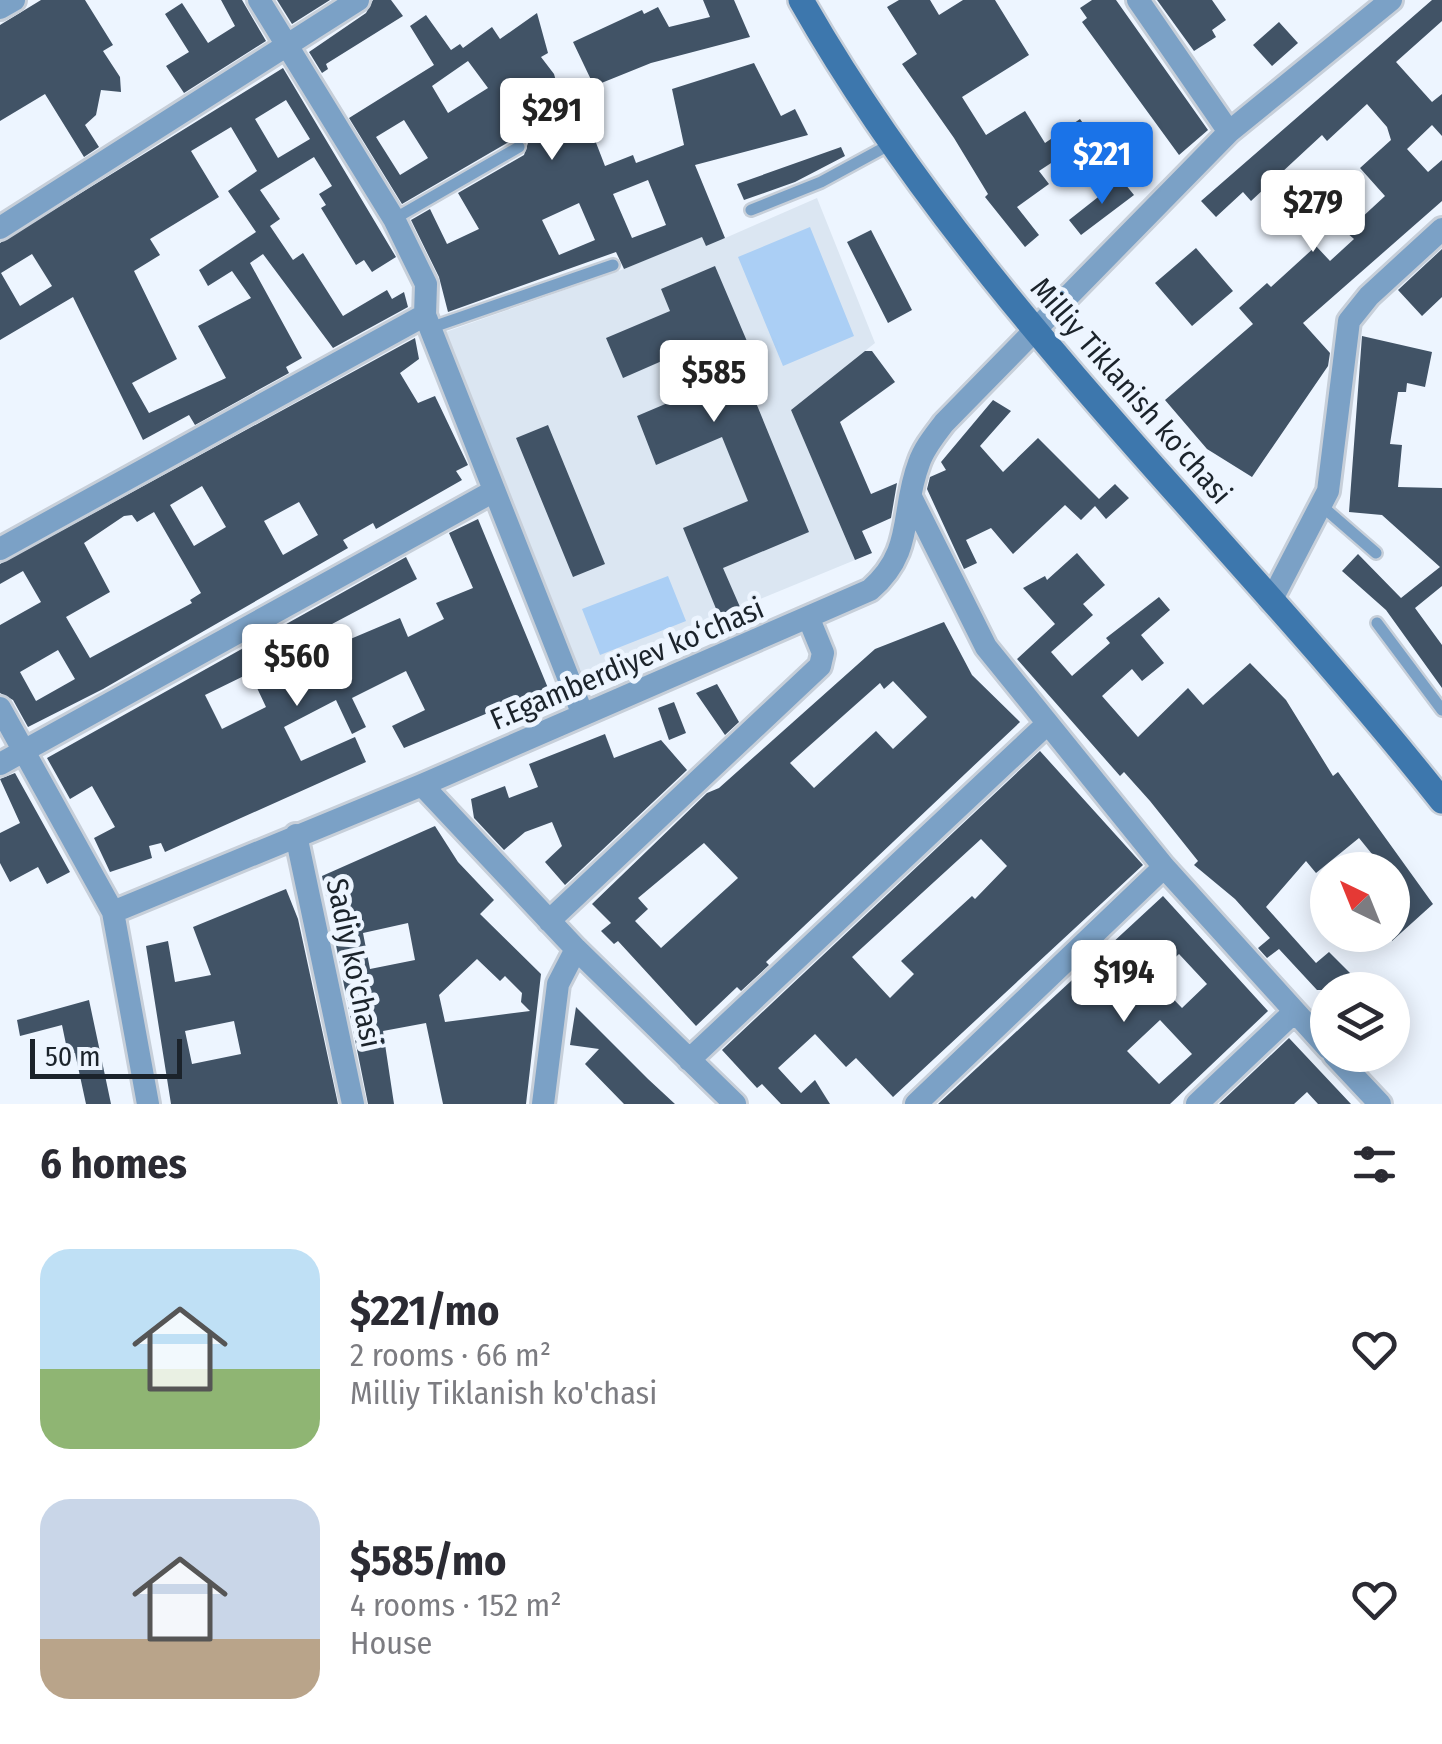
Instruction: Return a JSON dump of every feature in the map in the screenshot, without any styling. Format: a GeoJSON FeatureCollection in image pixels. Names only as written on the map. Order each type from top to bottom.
{"type":"FeatureCollection","features":[{"type":"Feature","properties":{"kind":"main road","name":"Milliy Tiklanish ko'chasi"},"geometry":{"type":"LineString","coordinates":[[802,0],[889,146],[1034,330],[1375,717],[1442,802]]}},
{"type":"Feature","properties":{"kind":"street"},"geometry":{"type":"LineString","coordinates":[[0,8],[14,0]]}},
{"type":"Feature","properties":{"kind":"street"},"geometry":{"type":"LineString","coordinates":[[259,0],[394,219],[426,284],[426,322],[583,715]]}},
{"type":"Feature","properties":{"kind":"street"},"geometry":{"type":"LineString","coordinates":[[0,228],[358,0]]}},
{"type":"Feature","properties":{"kind":"street"},"geometry":{"type":"LineString","coordinates":[[1138,0],[1229,132]]}},
{"type":"Feature","properties":{"kind":"street","name":"F.Egamberdiyev kо‘chasi"},"geometry":{"type":"LineString","coordinates":[[113,912],[422,785],[870,590],[889,574],[900,555],[919,463],[930,443],[1034,330],[1229,132],[1377,5]]}},
{"type":"Feature","properties":{"kind":"street"},"geometry":{"type":"LineString","coordinates":[[1271,602],[1323,507],[1336,444],[1344,335],[1349,322],[1369,296],[1442,230]]}},
{"type":"Feature","properties":{"kind":"street"},"geometry":{"type":"LineString","coordinates":[[0,549],[426,322]]}},
{"type":"Feature","properties":{"kind":"street"},"geometry":{"type":"LineString","coordinates":[[0,764],[494,491]]}},
{"type":"Feature","properties":{"kind":"street"},"geometry":{"type":"LineString","coordinates":[[911,496],[986,648],[1164,867],[1310,1029]]}},
{"type":"Feature","properties":{"kind":"street"},"geometry":{"type":"LineString","coordinates":[[549,921],[820,666],[824,653],[809,619]]}},
{"type":"Feature","properties":{"kind":"street"},"geometry":{"type":"LineString","coordinates":[[0,708],[113,912],[148,1104]]}},
{"type":"Feature","properties":{"kind":"street"},"geometry":{"type":"LineString","coordinates":[[689,1060],[1046,725]]}},
{"type":"Feature","properties":{"kind":"street"},"geometry":{"type":"LineString","coordinates":[[422,785],[576,950],[734,1104]]}},
{"type":"Feature","properties":{"kind":"street","name":"Sadiy ko'chasi"},"geometry":{"type":"LineString","coordinates":[[296,835],[353,1104]]}},
{"type":"Feature","properties":{"kind":"street"},"geometry":{"type":"LineString","coordinates":[[916,1104],[1164,867]]}},
{"type":"Feature","properties":{"kind":"street"},"geometry":{"type":"LineString","coordinates":[[543,1104],[558,984],[576,950]]}},
{"type":"Feature","properties":{"kind":"street"},"geometry":{"type":"LineString","coordinates":[[1197,1104],[1294,1012]]}},
{"type":"Feature","properties":{"kind":"street"},"geometry":{"type":"LineString","coordinates":[[1350,1072],[1380,1104]]}},
{"type":"Feature","properties":{"kind":"lane"},"geometry":{"type":"LineString","coordinates":[[751,210],[821,182],[889,146]]}},
{"type":"Feature","properties":{"kind":"lane"},"geometry":{"type":"LineString","coordinates":[[394,219],[518,147]]}},
{"type":"Feature","properties":{"kind":"lane"},"geometry":{"type":"LineString","coordinates":[[426,322],[612,266]]}},
{"type":"Feature","properties":{"kind":"lane"},"geometry":{"type":"LineString","coordinates":[[1323,507],[1376,553]]}},
{"type":"Feature","properties":{"kind":"lane"},"geometry":{"type":"LineString","coordinates":[[1377,622],[1442,710]]}},
{"type":"Feature","properties":{"kind":"shaded area"},"geometry":{"type":"Polygon","coordinates":[[[817,198],[875,343],[791,410],[855,560],[581,673],[440,334],[624,269],[702,236],[723,239],[817,198]]]}},
{"type":"Feature","properties":{"kind":"shaded area"},"geometry":{"type":"Polygon","coordinates":[[[810,227],[854,336],[783,366],[738,257],[810,227]]]}},
{"type":"Feature","properties":{"kind":"shaded area"},"geometry":{"type":"Polygon","coordinates":[[[668,576],[686,621],[600,655],[582,609],[668,576]]]}},
{"type":"Feature","properties":{"kind":"building"},"geometry":{"type":"Polygon","coordinates":[[[41,0],[85,0],[113,45],[103,51],[120,77],[121,92],[101,90],[96,115],[85,125],[99,147],[84,157],[45,94],[0,121],[0,25],[41,0]]]}},
{"type":"Feature","properties":{"kind":"building"},"geometry":{"type":"Polygon","coordinates":[[[221,0],[242,0],[266,41],[184,93],[166,66],[189,52],[165,14],[182,3],[208,43],[235,26],[221,0]]]}},
{"type":"Feature","properties":{"kind":"building"},"geometry":{"type":"Polygon","coordinates":[[[277,0],[330,0],[292,24],[277,0]]]}},
{"type":"Feature","properties":{"kind":"building"},"geometry":{"type":"Polygon","coordinates":[[[373,0],[391,0],[403,16],[326,64],[328,69],[322,73],[309,52],[366,13],[373,0]]]}},
{"type":"Feature","properties":{"kind":"building"},"geometry":{"type":"Polygon","coordinates":[[[703,0],[734,0],[750,37],[651,63],[594,86],[573,42],[642,10],[644,14],[658,7],[669,27],[710,17],[703,0]]]}},
{"type":"Feature","properties":{"kind":"building"},"geometry":{"type":"Polygon","coordinates":[[[899,0],[930,0],[939,15],[963,0],[995,0],[1029,55],[962,97],[986,135],[1025,111],[1045,143],[1080,119],[1092,136],[1039,171],[1049,184],[1017,207],[1039,235],[1025,247],[985,197],[988,194],[954,138],[902,64],[917,54],[887,7],[899,0]]]}},
{"type":"Feature","properties":{"kind":"building"},"geometry":{"type":"Polygon","coordinates":[[[1092,0],[1116,0],[1208,130],[1179,155],[1082,22],[1087,18],[1080,8],[1092,0]]]}},
{"type":"Feature","properties":{"kind":"building"},"geometry":{"type":"Polygon","coordinates":[[[1157,0],[1212,0],[1226,20],[1212,30],[1216,37],[1194,51],[1157,0]]]}},
{"type":"Feature","properties":{"kind":"building"},"geometry":{"type":"Polygon","coordinates":[[[1432,0],[1442,0],[1442,21],[1396,62],[1432,102],[1442,94],[1442,136],[1432,125],[1407,149],[1428,172],[1442,160],[1442,201],[1303,323],[1330,353],[1328,366],[1252,477],[1207,449],[1165,400],[1253,324],[1239,308],[1267,283],[1271,287],[1316,246],[1330,261],[1354,239],[1346,232],[1385,196],[1360,168],[1391,140],[1387,127],[1367,104],[1327,141],[1322,135],[1251,201],[1243,192],[1216,217],[1201,201],[1432,0]]]}},
{"type":"Feature","properties":{"kind":"building"},"geometry":{"type":"Polygon","coordinates":[[[537,13],[548,53],[541,57],[554,74],[566,116],[583,109],[605,166],[633,155],[636,163],[684,145],[672,89],[754,63],[781,116],[795,109],[808,135],[695,165],[725,238],[706,246],[702,237],[624,269],[616,252],[448,312],[439,277],[411,220],[430,209],[447,244],[479,229],[458,193],[524,155],[528,143],[514,139],[402,204],[349,118],[434,65],[410,26],[426,15],[451,50],[460,44],[463,48],[492,27],[500,39],[537,13]],[[468,61],[432,86],[448,113],[488,88],[468,61]],[[404,120],[376,137],[400,175],[428,158],[404,120]],[[648,180],[613,194],[632,238],[666,225],[648,180]],[[579,203],[542,220],[559,255],[595,240],[579,203]]]}},
{"type":"Feature","properties":{"kind":"building"},"geometry":{"type":"Polygon","coordinates":[[[1279,22],[1298,43],[1272,66],[1253,45],[1279,22]]]}},
{"type":"Feature","properties":{"kind":"building"},"geometry":{"type":"Polygon","coordinates":[[[283,68],[396,257],[372,272],[364,260],[356,265],[321,208],[326,205],[319,194],[332,186],[314,157],[260,190],[280,219],[270,226],[293,260],[303,253],[343,316],[387,290],[392,299],[404,292],[408,307],[333,348],[263,254],[250,263],[302,358],[286,367],[289,373],[195,425],[189,415],[143,440],[73,297],[0,340],[0,243],[283,68]],[[286,100],[255,119],[278,158],[310,139],[286,100]],[[231,127],[191,151],[219,197],[150,239],[160,255],[134,271],[177,359],[132,383],[149,413],[226,378],[198,326],[251,298],[232,271],[208,286],[199,270],[256,232],[228,191],[257,171],[231,127]],[[32,254],[1,273],[20,306],[52,286],[32,254]]]}},
{"type":"Feature","properties":{"kind":"building"},"geometry":{"type":"Polygon","coordinates":[[[841,147],[845,156],[795,182],[744,200],[737,184],[841,147]]]}},
{"type":"Feature","properties":{"kind":"building"},"geometry":{"type":"Polygon","coordinates":[[[1121,179],[1134,195],[1081,235],[1069,220],[1121,179]]]}},
{"type":"Feature","properties":{"kind":"building"},"geometry":{"type":"Polygon","coordinates":[[[871,230],[912,310],[888,323],[847,242],[871,230]]]}},
{"type":"Feature","properties":{"kind":"building"},"geometry":{"type":"Polygon","coordinates":[[[1196,248],[1233,291],[1192,326],[1155,283],[1196,248]]]}},
{"type":"Feature","properties":{"kind":"building"},"geometry":{"type":"Polygon","coordinates":[[[1442,249],[1442,297],[1422,316],[1398,290],[1442,249]]]}},
{"type":"Feature","properties":{"kind":"building"},"geometry":{"type":"Polygon","coordinates":[[[715,266],[752,353],[738,359],[809,532],[723,568],[740,607],[719,616],[683,528],[748,501],[722,437],[656,465],[637,416],[703,388],[687,350],[623,378],[606,338],[670,311],[661,289],[715,266]]]}},
{"type":"Feature","properties":{"kind":"building"},"geometry":{"type":"Polygon","coordinates":[[[1362,336],[1432,352],[1425,387],[1407,383],[1406,392],[1398,392],[1390,444],[1402,445],[1398,487],[1442,488],[1442,586],[1415,608],[1442,645],[1442,688],[1386,610],[1342,571],[1358,554],[1401,598],[1440,567],[1382,515],[1349,512],[1362,336]]]}},
{"type":"Feature","properties":{"kind":"building"},"geometry":{"type":"Polygon","coordinates":[[[415,338],[419,359],[400,373],[418,403],[435,396],[468,465],[456,471],[462,480],[376,529],[373,523],[343,540],[348,548],[103,689],[28,727],[13,700],[0,693],[0,625],[41,602],[23,571],[0,584],[0,564],[415,338]],[[202,486],[170,505],[194,546],[226,527],[202,486]],[[299,502],[264,521],[283,555],[318,535],[299,502]],[[154,512],[137,522],[132,515],[124,516],[84,543],[110,592],[66,617],[90,658],[192,603],[190,600],[201,593],[154,512]],[[58,650],[20,672],[36,701],[75,679],[58,650]]]}},
{"type":"Feature","properties":{"kind":"building"},"geometry":{"type":"Polygon","coordinates":[[[865,351],[872,351],[895,382],[840,422],[871,494],[897,483],[891,518],[862,531],[872,553],[855,560],[791,410],[865,351]]]}},
{"type":"Feature","properties":{"kind":"building"},"geometry":{"type":"Polygon","coordinates":[[[993,400],[1011,411],[980,446],[1003,472],[1038,438],[1099,499],[1115,484],[1129,498],[1106,519],[1095,506],[1081,520],[1065,505],[1013,554],[991,528],[966,540],[977,563],[964,569],[927,489],[930,477],[946,470],[941,462],[993,400]]]}},
{"type":"Feature","properties":{"kind":"building"},"geometry":{"type":"Polygon","coordinates":[[[548,425],[605,564],[573,577],[516,438],[548,425]]]}},
{"type":"Feature","properties":{"kind":"building"},"geometry":{"type":"Polygon","coordinates":[[[478,519],[548,688],[404,748],[392,726],[425,710],[406,671],[352,698],[366,727],[352,734],[336,700],[284,727],[301,761],[355,737],[366,762],[165,852],[161,843],[149,846],[152,858],[110,872],[94,838],[115,827],[92,786],[70,799],[47,758],[406,557],[417,579],[332,624],[341,643],[400,618],[408,637],[444,619],[436,603],[473,588],[449,533],[478,519]],[[316,638],[279,656],[295,688],[332,670],[316,638]],[[250,673],[205,695],[222,729],[266,707],[250,673]]]}},
{"type":"Feature","properties":{"kind":"building"},"geometry":{"type":"Polygon","coordinates":[[[1077,553],[1105,585],[1083,604],[1093,615],[1051,652],[1072,676],[1110,643],[1106,638],[1159,597],[1170,610],[1141,635],[1164,663],[1142,681],[1132,669],[1102,696],[1138,737],[1188,688],[1203,705],[1250,663],[1286,700],[1333,776],[1338,772],[1396,852],[1370,852],[1359,838],[1342,852],[1310,852],[1310,866],[1306,861],[1266,907],[1316,963],[1329,952],[1349,972],[1310,972],[1310,982],[1279,949],[1267,958],[1258,948],[1270,938],[1235,899],[1194,865],[1198,861],[1150,801],[1124,772],[1120,776],[1017,659],[1055,624],[1023,588],[1045,576],[1047,580],[1077,553]]]}},
{"type":"Feature","properties":{"kind":"building"},"geometry":{"type":"Polygon","coordinates":[[[944,622],[972,675],[1020,722],[766,962],[769,965],[741,991],[737,987],[696,1026],[618,941],[614,944],[601,931],[611,923],[592,904],[707,793],[719,788],[875,649],[944,622]],[[893,681],[884,689],[880,683],[790,763],[814,788],[876,731],[893,749],[927,717],[893,681]],[[704,843],[638,898],[648,909],[635,921],[661,948],[738,878],[704,843]]]}},
{"type":"Feature","properties":{"kind":"building"},"geometry":{"type":"Polygon","coordinates":[[[717,684],[739,722],[725,735],[696,693],[717,684]]]}},
{"type":"Feature","properties":{"kind":"building"},"geometry":{"type":"Polygon","coordinates":[[[674,702],[686,733],[669,740],[658,708],[674,702]]]}},
{"type":"Feature","properties":{"kind":"building"},"geometry":{"type":"Polygon","coordinates":[[[605,734],[614,758],[661,740],[687,770],[565,885],[545,862],[562,846],[552,822],[525,832],[504,850],[474,818],[471,799],[505,786],[509,798],[538,787],[529,764],[605,734]]]}},
{"type":"Feature","properties":{"kind":"building"},"geometry":{"type":"Polygon","coordinates":[[[1040,751],[1143,865],[893,1097],[856,1058],[846,1067],[815,1034],[778,1068],[801,1093],[815,1080],[830,1104],[781,1104],[762,1084],[757,1088],[722,1050],[1040,751]],[[981,839],[852,957],[890,998],[914,974],[901,961],[972,896],[975,899],[1007,866],[981,839]]]}},
{"type":"Feature","properties":{"kind":"building"},"geometry":{"type":"Polygon","coordinates":[[[15,773],[70,872],[47,884],[38,867],[10,882],[0,863],[0,833],[20,823],[0,779],[15,773]]]}},
{"type":"Feature","properties":{"kind":"building"},"geometry":{"type":"Polygon","coordinates":[[[435,826],[458,862],[494,900],[480,914],[541,974],[526,1104],[443,1104],[426,1023],[383,1031],[394,1104],[368,1104],[322,876],[435,826]],[[408,923],[363,933],[370,969],[415,960],[408,923]],[[477,959],[439,995],[445,1022],[530,1011],[521,1002],[522,993],[505,976],[500,981],[477,959]]]}},
{"type":"Feature","properties":{"kind":"building"},"geometry":{"type":"Polygon","coordinates":[[[1410,872],[1433,904],[1410,925],[1410,872]]]}},
{"type":"Feature","properties":{"kind":"building"},"geometry":{"type":"Polygon","coordinates":[[[286,889],[298,919],[338,1104],[171,1104],[146,946],[168,941],[175,982],[211,975],[193,927],[286,889]],[[234,1021],[185,1031],[192,1064],[241,1054],[234,1021]]]}},
{"type":"Feature","properties":{"kind":"building"},"geometry":{"type":"Polygon","coordinates":[[[1163,896],[1268,1011],[1170,1104],[938,1104],[1163,896]],[[1179,954],[1153,978],[1182,1008],[1207,984],[1179,954]],[[1160,1020],[1127,1051],[1159,1084],[1192,1054],[1160,1020]]]}},
{"type":"Feature","properties":{"kind":"building"},"geometry":{"type":"Polygon","coordinates":[[[89,1000],[111,1104],[86,1104],[75,1053],[68,1054],[62,1025],[20,1036],[17,1020],[89,1000]]]}},
{"type":"Feature","properties":{"kind":"building"},"geometry":{"type":"Polygon","coordinates":[[[576,1007],[675,1104],[624,1104],[585,1064],[599,1049],[570,1045],[576,1007]]]}},
{"type":"Feature","properties":{"kind":"building"},"geometry":{"type":"Polygon","coordinates":[[[1289,1038],[1310,1060],[1310,1072],[1321,1072],[1351,1104],[1318,1104],[1307,1092],[1294,1104],[1219,1104],[1289,1038]]]}}]}
